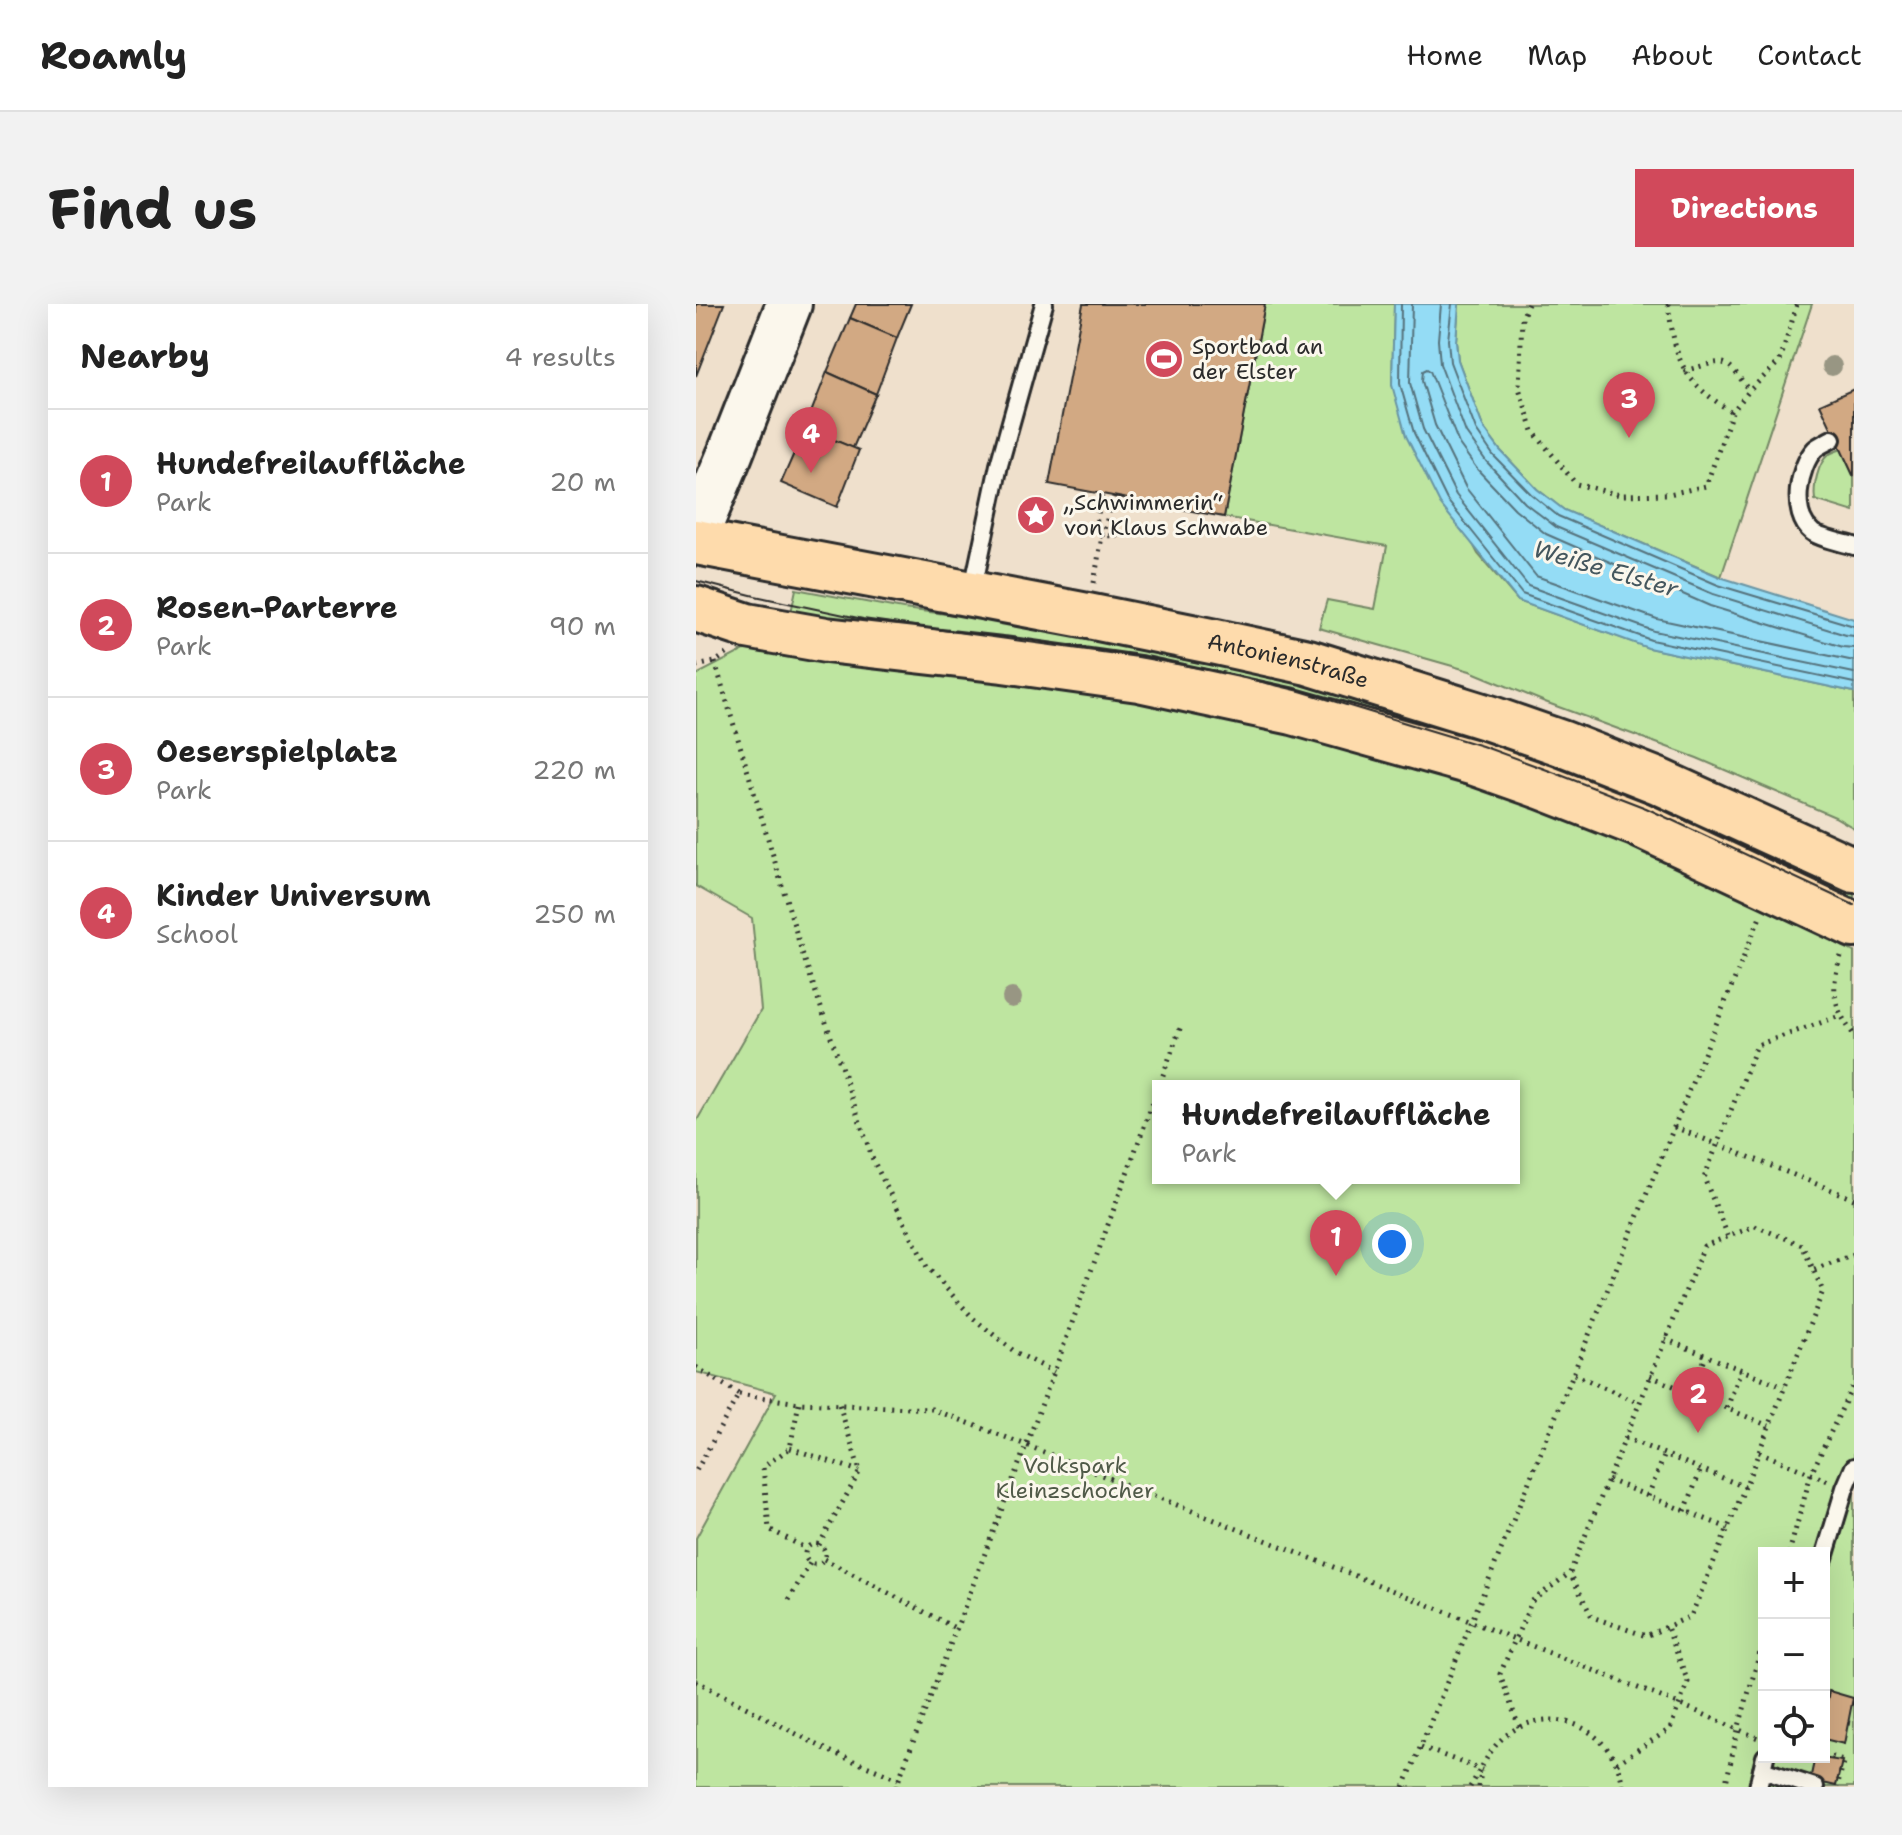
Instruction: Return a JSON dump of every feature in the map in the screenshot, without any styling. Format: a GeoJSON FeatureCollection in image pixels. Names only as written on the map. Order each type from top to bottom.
{"type":"FeatureCollection","features":[{"type":"Feature","properties":{"kind":"main road","name":"Antonienstraße"},"geometry":{"type":"LineString","coordinates":[[696,542],[1088,616],[1308,662],[1561,743],[1658,781],[1854,870]]}},
{"type":"Feature","properties":{"kind":"main road"},"geometry":{"type":"LineString","coordinates":[[698,605],[747,626],[826,640],[1139,679],[1293,712],[1475,763],[1638,824],[1773,886],[1849,936]]}},
{"type":"Feature","properties":{"kind":"street"},"geometry":{"type":"LineString","coordinates":[[696,535],[789,304]]}},
{"type":"Feature","properties":{"kind":"lane"},"geometry":{"type":"LineString","coordinates":[[971,594],[999,465],[1044,304]]}},
{"type":"Feature","properties":{"kind":"lane"},"geometry":{"type":"LineString","coordinates":[[1832,439],[1815,448],[1801,474],[1798,497],[1802,518],[1812,533],[1854,546]]}},
{"type":"Feature","properties":{"kind":"lane"},"geometry":{"type":"LineString","coordinates":[[1827,1547],[1854,1467]]}},
{"type":"Feature","properties":{"kind":"lane"},"geometry":{"type":"LineString","coordinates":[[1758,1787],[1764,1763],[1815,1787]]}},
{"type":"Feature","properties":{"kind":"path"},"geometry":{"type":"LineString","coordinates":[[1528,304],[1522,318],[1519,388],[1533,431],[1576,484],[1620,495],[1669,494],[1706,486],[1732,412],[1780,361],[1797,304]]}},
{"type":"Feature","properties":{"kind":"path"},"geometry":{"type":"LineString","coordinates":[[1668,304],[1673,340],[1684,371],[1707,396],[1732,412]]}},
{"type":"Feature","properties":{"kind":"path"},"geometry":{"type":"LineString","coordinates":[[1684,371],[1721,362],[1732,366],[1749,391]]}},
{"type":"Feature","properties":{"kind":"path"},"geometry":{"type":"LineString","coordinates":[[1102,494],[1096,524],[1102,536]]}},
{"type":"Feature","properties":{"kind":"path"},"geometry":{"type":"LineString","coordinates":[[1088,616],[1102,536],[1114,496]]}},
{"type":"Feature","properties":{"kind":"path"},"geometry":{"type":"LineString","coordinates":[[1102,536],[1132,535]]}},
{"type":"Feature","properties":{"kind":"path"},"geometry":{"type":"LineString","coordinates":[[696,666],[715,662],[802,952],[873,1160],[914,1242],[927,1267],[973,1318],[1015,1352],[1054,1372]]}},
{"type":"Feature","properties":{"kind":"path"},"geometry":{"type":"LineString","coordinates":[[1404,1787],[1773,886]]}},
{"type":"Feature","properties":{"kind":"path"},"geometry":{"type":"LineString","coordinates":[[1849,936],[1834,978],[1840,1016],[1854,1035]]}},
{"type":"Feature","properties":{"kind":"path"},"geometry":{"type":"LineString","coordinates":[[1728,1236],[1704,1178],[1757,1045],[1840,1016]]}},
{"type":"Feature","properties":{"kind":"path"},"geometry":{"type":"LineString","coordinates":[[1161,1080],[1181,1026]]}},
{"type":"Feature","properties":{"kind":"path"},"geometry":{"type":"LineString","coordinates":[[896,1787],[1152,1105]]}},
{"type":"Feature","properties":{"kind":"path"},"geometry":{"type":"LineString","coordinates":[[1674,1127],[1854,1199]]}},
{"type":"Feature","properties":{"kind":"path"},"geometry":{"type":"LineString","coordinates":[[1519,1727],[1500,1674],[1532,1601],[1570,1573],[1704,1246],[1755,1226],[1802,1245],[1823,1291],[1691,1616],[1646,1636],[1592,1617],[1570,1573]]}},
{"type":"Feature","properties":{"kind":"path"},"geometry":{"type":"LineString","coordinates":[[1814,1269],[1854,1255]]}},
{"type":"Feature","properties":{"kind":"path"},"geometry":{"type":"LineString","coordinates":[[1665,1339],[1784,1387]]}},
{"type":"Feature","properties":{"kind":"path"},"geometry":{"type":"LineString","coordinates":[[1692,1393],[1706,1356]]}},
{"type":"Feature","properties":{"kind":"path"},"geometry":{"type":"LineString","coordinates":[[696,1367],[739,1394],[799,1403],[932,1409],[1758,1738]]}},
{"type":"Feature","properties":{"kind":"path"},"geometry":{"type":"LineString","coordinates":[[1727,1408],[1741,1370]]}},
{"type":"Feature","properties":{"kind":"path"},"geometry":{"type":"LineString","coordinates":[[1574,1374],[1639,1403]]}},
{"type":"Feature","properties":{"kind":"path"},"geometry":{"type":"LineString","coordinates":[[1650,1376],[1769,1426]]}},
{"type":"Feature","properties":{"kind":"path"},"geometry":{"type":"LineString","coordinates":[[1791,1547],[1811,1474],[1854,1383]]}},
{"type":"Feature","properties":{"kind":"path"},"geometry":{"type":"LineString","coordinates":[[696,1471],[739,1394]]}},
{"type":"Feature","properties":{"kind":"path"},"geometry":{"type":"LineString","coordinates":[[799,1403],[790,1448],[763,1467],[769,1529],[807,1549]]}},
{"type":"Feature","properties":{"kind":"path"},"geometry":{"type":"LineString","coordinates":[[819,1545],[860,1471],[839,1404]]}},
{"type":"Feature","properties":{"kind":"path"},"geometry":{"type":"LineString","coordinates":[[1625,1438],[1745,1487]]}},
{"type":"Feature","properties":{"kind":"path"},"geometry":{"type":"LineString","coordinates":[[790,1448],[860,1471]]}},
{"type":"Feature","properties":{"kind":"path"},"geometry":{"type":"LineString","coordinates":[[1759,1452],[1845,1488]]}},
{"type":"Feature","properties":{"kind":"path"},"geometry":{"type":"LineString","coordinates":[[1648,1496],[1665,1454]]}},
{"type":"Feature","properties":{"kind":"path"},"geometry":{"type":"LineString","coordinates":[[1685,1511],[1701,1469]]}},
{"type":"Feature","properties":{"kind":"path"},"geometry":{"type":"LineString","coordinates":[[1608,1480],[1728,1528]]}},
{"type":"Feature","properties":{"kind":"path"},"geometry":{"type":"LineString","coordinates":[[819,1545],[825,1552],[824,1559],[819,1563],[810,1563],[805,1555],[807,1549],[819,1545]]}},
{"type":"Feature","properties":{"kind":"path"},"geometry":{"type":"LineString","coordinates":[[824,1559],[955,1628]]}},
{"type":"Feature","properties":{"kind":"path"},"geometry":{"type":"LineString","coordinates":[[789,1600],[810,1563]]}},
{"type":"Feature","properties":{"kind":"path"},"geometry":{"type":"LineString","coordinates":[[1617,1763],[1670,1729],[1680,1705],[1688,1682],[1667,1627]]}},
{"type":"Feature","properties":{"kind":"path"},"geometry":{"type":"LineString","coordinates":[[1725,1787],[1758,1659]]}},
{"type":"Feature","properties":{"kind":"path"},"geometry":{"type":"LineString","coordinates":[[696,1681],[829,1751],[898,1779]]}},
{"type":"Feature","properties":{"kind":"path"},"geometry":{"type":"LineString","coordinates":[[1470,1787],[1488,1756],[1505,1736],[1519,1727],[1545,1720],[1571,1723],[1595,1735],[1617,1763],[1623,1787]]}},
{"type":"Feature","properties":{"kind":"path"},"geometry":{"type":"LineString","coordinates":[[1421,1747],[1482,1770]]}},
{"type":"Feature","properties":{"kind":"path"},"geometry":{"type":"LineString","coordinates":[[1830,1756],[1844,1760],[1837,1787]]}},
{"type":"Feature","properties":{"kind":"path"},"geometry":{"type":"LineString","coordinates":[[1479,1787],[1482,1770]]}},
{"type":"Feature","properties":{"kind":"green space"},"geometry":{"type":"Polygon","coordinates":[[[1265,304],[1394,304],[1392,385],[1478,554],[1518,601],[1649,648],[1854,692],[1854,828],[1697,758],[1470,671],[1319,628],[1327,600],[1375,609],[1387,546],[1224,517],[1265,304]]]}},
{"type":"Feature","properties":{"kind":"green space"},"geometry":{"type":"Polygon","coordinates":[[[1459,304],[1812,304],[1721,577],[1564,510],[1537,489],[1483,427],[1458,360],[1459,304]]]}},
{"type":"Feature","properties":{"kind":"green space"},"geometry":{"type":"Polygon","coordinates":[[[1841,449],[1854,477],[1854,512],[1815,500],[1821,464],[1828,455],[1841,449]]]}},
{"type":"Feature","properties":{"kind":"green space"},"geometry":{"type":"Polygon","coordinates":[[[796,589],[903,609],[1085,630],[1439,715],[1854,883],[1854,912],[1548,776],[789,622],[796,589]]]}},
{"type":"Feature","properties":{"kind":"green space","name":"Volkspark Kleinzschocher"},"geometry":{"type":"Polygon","coordinates":[[[754,645],[1139,698],[1299,736],[1368,756],[1448,772],[1552,807],[1845,940],[1842,946],[1854,952],[1854,1787],[696,1787],[696,1538],[776,1393],[696,1372],[696,1122],[761,1010],[752,918],[696,886],[696,675],[754,645]]]}},
{"type":"Feature","properties":{"kind":"water","name":"Weiße Elster"},"geometry":{"type":"Polygon","coordinates":[[[1394,304],[1459,304],[1458,360],[1483,427],[1537,489],[1564,510],[1720,577],[1854,619],[1854,692],[1648,648],[1518,601],[1440,504],[1406,436],[1392,385],[1394,304]]]}},
{"type":"Feature","properties":{"kind":"building"},"geometry":{"type":"Polygon","coordinates":[[[696,304],[724,304],[696,376],[696,304]]]}},
{"type":"Feature","properties":{"kind":"building"},"geometry":{"type":"Polygon","coordinates":[[[856,304],[911,304],[897,338],[850,318],[856,304]]]}},
{"type":"Feature","properties":{"kind":"building","name":"Sportbad an der Elster"},"geometry":{"type":"Polygon","coordinates":[[[1083,304],[1265,304],[1224,517],[1049,484],[1083,304]]]}},
{"type":"Feature","properties":{"kind":"building"},"geometry":{"type":"Polygon","coordinates":[[[850,318],[897,338],[876,394],[827,372],[850,318]]]}},
{"type":"Feature","properties":{"kind":"building"},"geometry":{"type":"Polygon","coordinates":[[[827,372],[876,394],[853,448],[805,428],[827,372]]]}},
{"type":"Feature","properties":{"kind":"building"},"geometry":{"type":"Polygon","coordinates":[[[1854,389],[1854,477],[1820,404],[1854,389]]]}},
{"type":"Feature","properties":{"kind":"building"},"geometry":{"type":"Polygon","coordinates":[[[805,428],[859,450],[837,507],[781,483],[805,428]]]}},
{"type":"Feature","properties":{"kind":"building"},"geometry":{"type":"Polygon","coordinates":[[[1830,1691],[1853,1698],[1844,1744],[1830,1740],[1830,1691]]]}},
{"type":"Feature","properties":{"kind":"building"},"geometry":{"type":"Polygon","coordinates":[[[1830,1759],[1842,1761],[1836,1786],[1810,1780],[1814,1763],[1830,1763],[1830,1759]]]}},
{"type":"Feature","properties":{"kind":"tram line"},"geometry":{"type":"LineString","coordinates":[[696,581],[863,619],[1138,657],[1300,691],[1482,746],[1646,808],[1854,905]]}},
{"type":"Feature","properties":{"kind":"place","name":"Sportbad an der Elster"},"geometry":{"type":"Point","coordinates":[1164,359]}},
{"type":"Feature","properties":{"kind":"place","name":"Oeserspielplatz"},"geometry":{"type":"Point","coordinates":[1629,438]}},
{"type":"Feature","properties":{"kind":"place","name":"Kinder Universum"},"geometry":{"type":"Point","coordinates":[811,473]}},
{"type":"Feature","properties":{"kind":"place","name":"„Schwimmerin“ von Klaus Schwabe"},"geometry":{"type":"Point","coordinates":[1036,515]}},
{"type":"Feature","properties":{"kind":"place","name":"Hundefreilauffläche"},"geometry":{"type":"Point","coordinates":[1336,1276]}},
{"type":"Feature","properties":{"kind":"place","name":"Rosen-Parterre"},"geometry":{"type":"Point","coordinates":[1698,1433]}}]}
